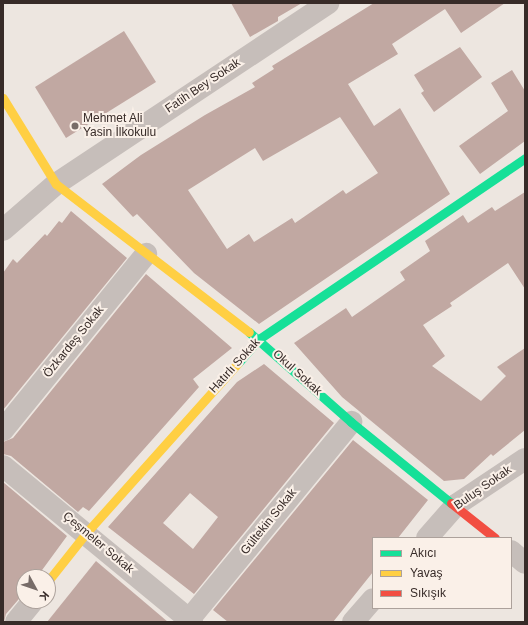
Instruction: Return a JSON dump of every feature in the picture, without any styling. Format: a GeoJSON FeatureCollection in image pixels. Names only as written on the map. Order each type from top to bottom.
{"type":"FeatureCollection","features":[{"type":"Feature","properties":{"kind":"street","name":"Fatih Bey Sokak"},"geometry":{"type":"LineString","coordinates":[[4,228],[56,184],[328,3]]}},
{"type":"Feature","properties":{"kind":"street"},"geometry":{"type":"LineString","coordinates":[[3,98],[56,184]]}},
{"type":"Feature","properties":{"kind":"street","name":"Hatırlı Sokak"},"geometry":{"type":"LineString","coordinates":[[56,572],[86,533],[259,339],[525,158]]}},
{"type":"Feature","properties":{"kind":"street","name":"Okul Sokak"},"geometry":{"type":"LineString","coordinates":[[56,184],[259,339],[351,422],[456,505],[494,537]]}},
{"type":"Feature","properties":{"kind":"street","name":"Özkardeş Sokak"},"geometry":{"type":"LineString","coordinates":[[3,430],[146,254]]}},
{"type":"Feature","properties":{"kind":"street","name":"Gültekin Sokak"},"geometry":{"type":"LineString","coordinates":[[189,621],[351,422]]}},
{"type":"Feature","properties":{"kind":"street","name":"Buluş Sokak"},"geometry":{"type":"LineString","coordinates":[[427,537],[456,505],[525,459]]}},
{"type":"Feature","properties":{"kind":"street","name":"Çeşmeler Sokak"},"geometry":{"type":"LineString","coordinates":[[3,466],[86,533],[189,621]]}},
{"type":"Feature","properties":{"kind":"street"},"geometry":{"type":"LineString","coordinates":[[512,552],[525,563]]}},
{"type":"Feature","properties":{"kind":"street"},"geometry":{"type":"LineString","coordinates":[[353,622],[372,600]]}},
{"type":"Feature","properties":{"kind":"street"},"geometry":{"type":"LineString","coordinates":[[16,622],[27,609]]}},
{"type":"Feature","properties":{"kind":"building"},"geometry":{"type":"Polygon","coordinates":[[[231,3],[302,3],[278,17],[278,21],[250,37],[231,3]]]}},
{"type":"Feature","properties":{"kind":"building"},"geometry":{"type":"Polygon","coordinates":[[[374,3],[505,3],[461,33],[445,9],[392,44],[398,54],[348,84],[374,126],[400,108],[450,194],[259,324],[194,273],[137,214],[133,217],[102,184],[141,155],[205,115],[255,87],[252,83],[274,69],[272,66],[374,3]],[[340,117],[263,161],[255,148],[188,190],[227,249],[249,234],[254,242],[292,218],[295,223],[343,190],[346,194],[378,173],[340,117]]]}},
{"type":"Feature","properties":{"kind":"building"},"geometry":{"type":"Polygon","coordinates":[[[124,31],[156,82],[66,138],[35,87],[124,31]]]}},
{"type":"Feature","properties":{"kind":"building"},"geometry":{"type":"Polygon","coordinates":[[[460,47],[482,77],[434,112],[421,93],[424,91],[414,75],[460,47]]]}},
{"type":"Feature","properties":{"kind":"building"},"geometry":{"type":"Polygon","coordinates":[[[512,70],[525,91],[525,141],[480,174],[459,146],[508,111],[491,83],[512,70]]]}},
{"type":"Feature","properties":{"kind":"building"},"geometry":{"type":"Polygon","coordinates":[[[525,192],[525,289],[508,263],[450,303],[452,306],[423,325],[445,356],[432,366],[481,401],[506,376],[497,367],[525,348],[525,430],[493,456],[491,454],[464,479],[444,481],[342,397],[294,343],[346,308],[352,317],[405,280],[400,272],[430,251],[425,241],[463,215],[468,223],[492,207],[495,211],[525,192]]]}},
{"type":"Feature","properties":{"kind":"building"},"geometry":{"type":"Polygon","coordinates":[[[71,211],[127,258],[3,410],[3,273],[13,259],[17,263],[45,234],[47,236],[59,221],[62,223],[71,211]]]}},
{"type":"Feature","properties":{"kind":"building"},"geometry":{"type":"Polygon","coordinates":[[[146,274],[232,348],[193,379],[199,387],[89,511],[83,507],[78,512],[11,456],[3,454],[3,442],[13,438],[146,274]]]}},
{"type":"Feature","properties":{"kind":"building"},"geometry":{"type":"Polygon","coordinates":[[[264,364],[334,423],[194,594],[108,527],[237,382],[264,364]],[[190,493],[163,523],[193,549],[218,517],[190,493]]]}},
{"type":"Feature","properties":{"kind":"building"},"geometry":{"type":"Polygon","coordinates":[[[353,440],[428,500],[399,537],[372,537],[372,573],[333,622],[228,622],[213,610],[353,440]]]}},
{"type":"Feature","properties":{"kind":"building"},"geometry":{"type":"Polygon","coordinates":[[[3,482],[67,536],[43,569],[16,569],[16,602],[6,614],[4,622],[3,482]]]}},
{"type":"Feature","properties":{"kind":"building"},"geometry":{"type":"Polygon","coordinates":[[[96,561],[168,622],[47,622],[96,561]]]}},
{"type":"Feature","properties":{"kind":"traffic: fast"},"geometry":{"type":"LineString","coordinates":[[238,363],[259,339],[525,158]]}},
{"type":"Feature","properties":{"kind":"traffic: fast"},"geometry":{"type":"LineString","coordinates":[[249,332],[351,422],[451,503]]}},
{"type":"Feature","properties":{"kind":"traffic: slow"},"geometry":{"type":"LineString","coordinates":[[3,98],[56,184],[249,332]]}},
{"type":"Feature","properties":{"kind":"traffic: slow"},"geometry":{"type":"LineString","coordinates":[[56,571],[86,533],[238,363]]}},
{"type":"Feature","properties":{"kind":"traffic: jam"},"geometry":{"type":"LineString","coordinates":[[451,503],[494,537]]}},
{"type":"Feature","properties":{"kind":"place","name":"Mehmet Ali Yasin İlkokulu"},"geometry":{"type":"Point","coordinates":[75,126]}}]}
